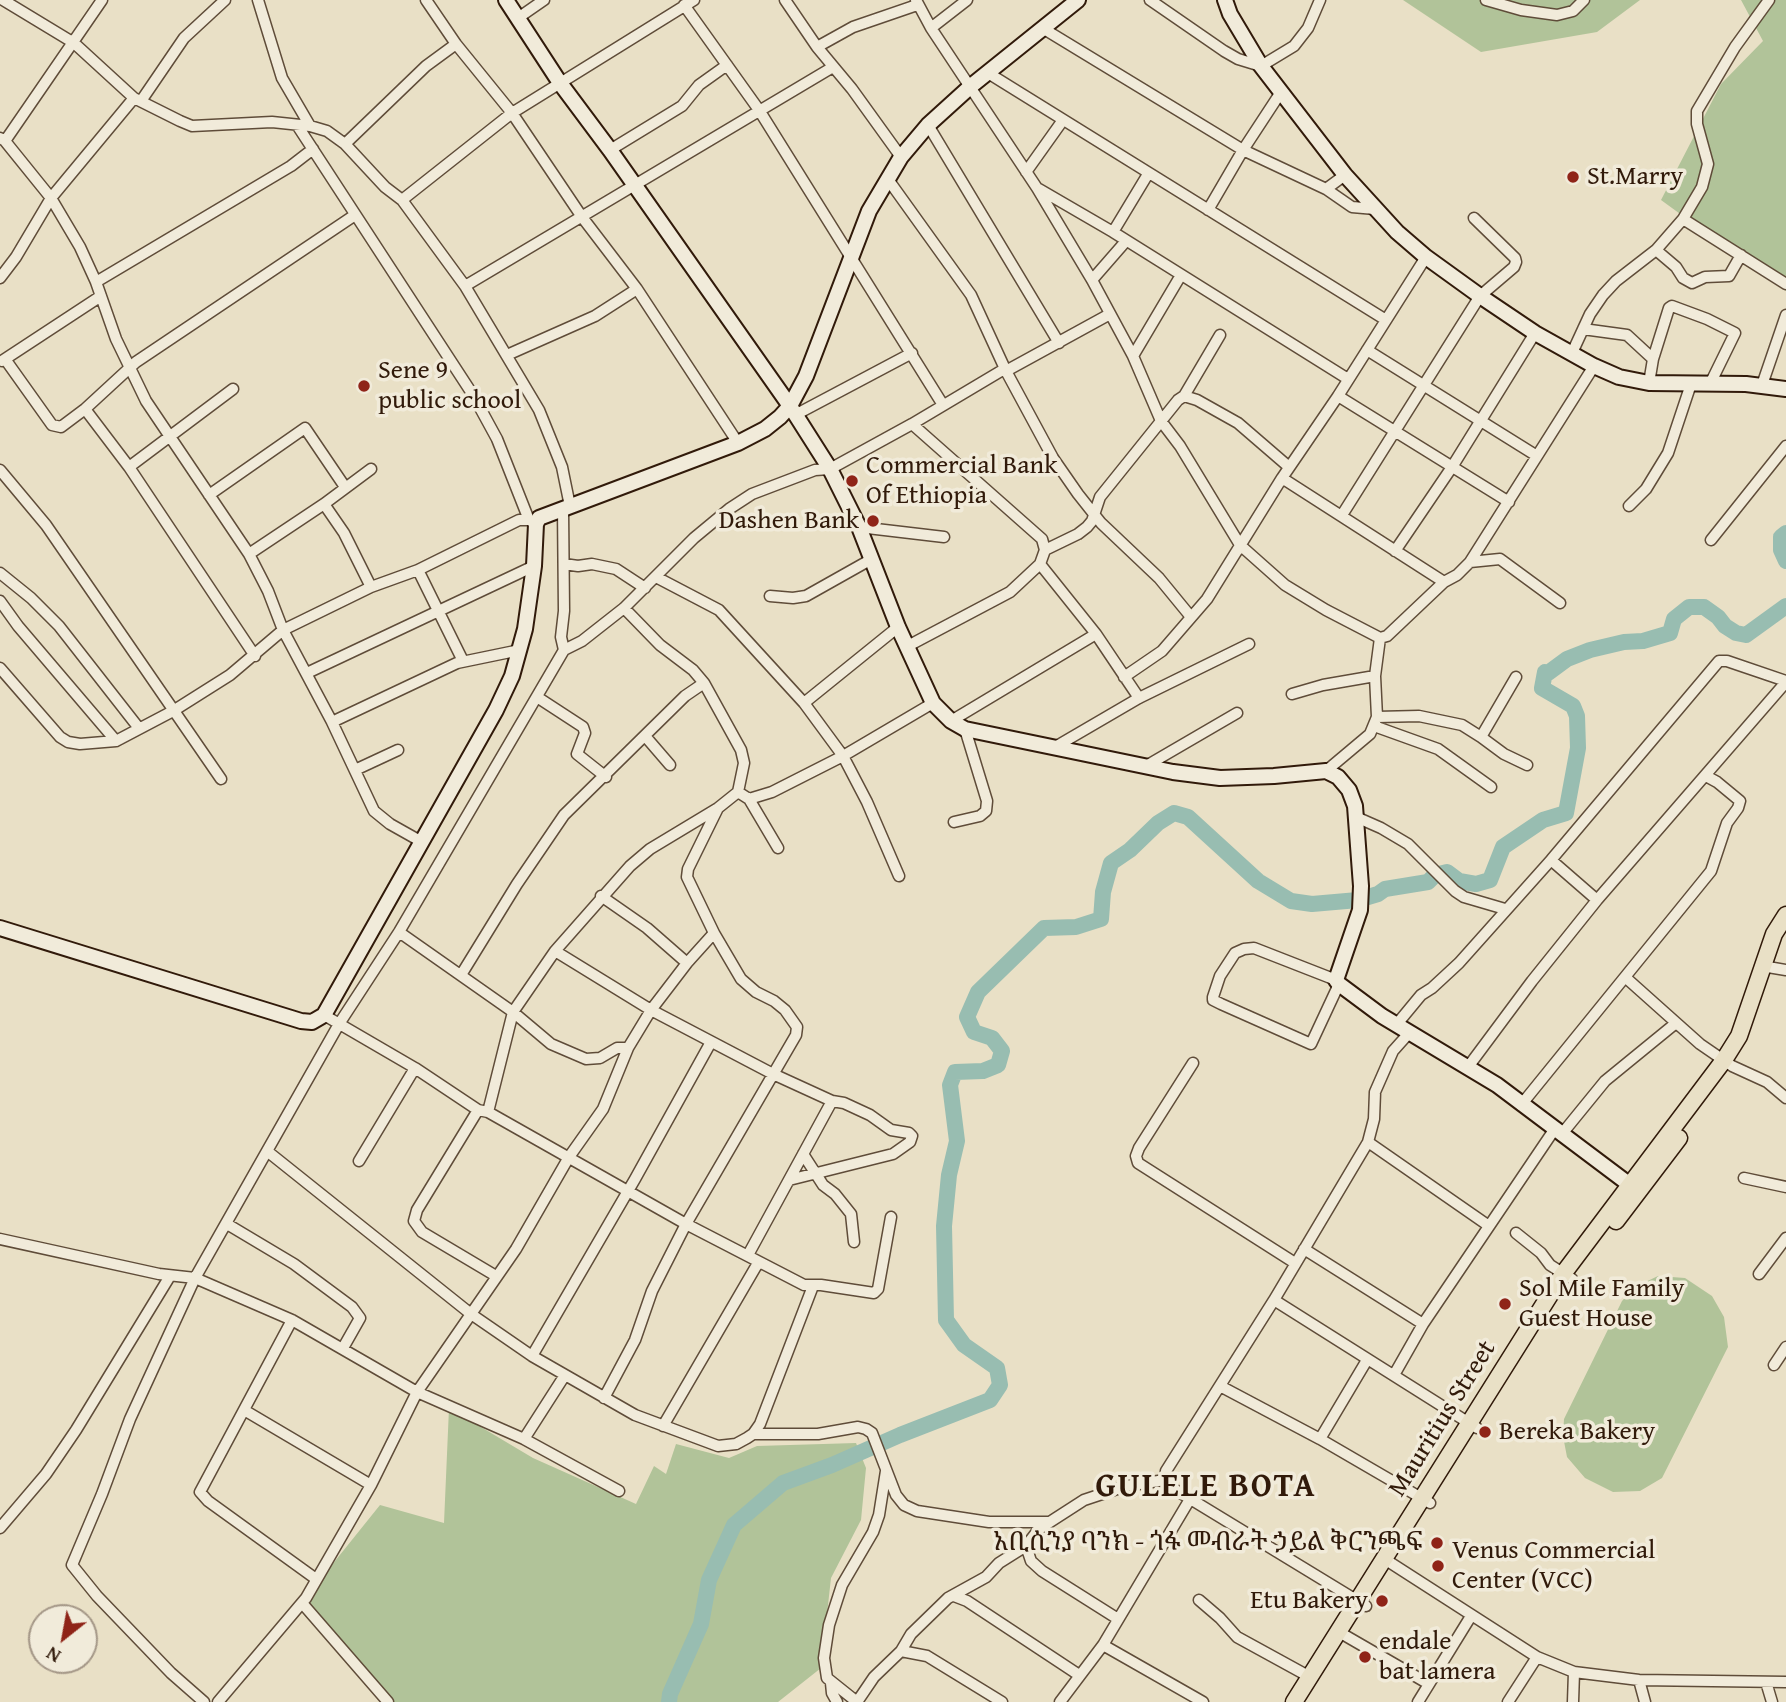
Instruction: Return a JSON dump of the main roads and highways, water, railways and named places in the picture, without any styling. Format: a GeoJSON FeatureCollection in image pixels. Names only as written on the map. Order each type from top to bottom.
{"type":"FeatureCollection","features":[{"type":"Feature","properties":{"kind":"main road"},"geometry":{"type":"LineString","coordinates":[[506,0],[560,83],[635,185],[830,469],[859,527],[906,647],[933,703],[951,722],[965,729],[1173,772],[1220,778],[1326,771],[1338,777],[1349,790],[1356,817],[1360,886],[1360,910],[1338,982],[1397,1024],[1497,1085],[1634,1188]]}},
{"type":"Feature","properties":{"kind":"main road"},"geometry":{"type":"LineString","coordinates":[[0,928],[301,1021],[312,1022],[324,1015],[496,710],[512,676],[520,650],[534,566],[532,522],[738,443],[792,411],[869,211],[901,157],[928,125],[971,86],[1078,0]]}},
{"type":"Feature","properties":{"kind":"main road"},"geometry":{"type":"LineString","coordinates":[[1225,0],[1230,14],[1261,66],[1345,175],[1375,209],[1426,257],[1480,296],[1535,333],[1619,377],[1649,383],[1762,385],[1786,389]]}},
{"type":"Feature","properties":{"kind":"main road","name":"Mauritius Street"},"geometry":{"type":"LineString","coordinates":[[1773,967],[1774,934],[1786,915]]}},
{"type":"Feature","properties":{"kind":"main road","name":"Mauritius Street"},"geometry":{"type":"LineString","coordinates":[[1306,1702],[1361,1604],[1425,1500],[1568,1277],[1728,1063],[1749,1011],[1773,967],[1776,947],[1786,929]]}},
{"type":"Feature","properties":{"kind":"main road","name":"Mauritius Street"},"geometry":{"type":"LineString","coordinates":[[1294,1702],[1343,1635]]}},
{"type":"Feature","properties":{"kind":"waterway"},"geometry":{"type":"LineString","coordinates":[[1786,533],[1781,537],[1781,550],[1786,561]]}},
{"type":"Feature","properties":{"kind":"waterway"},"geometry":{"type":"LineString","coordinates":[[669,1702],[670,1694],[701,1624],[709,1580],[734,1525],[783,1483],[990,1400],[1000,1385],[997,1368],[964,1345],[946,1320],[944,1226],[949,1175],[957,1141],[950,1085],[955,1072],[983,1071],[998,1065],[1002,1051],[992,1038],[974,1032],[967,1017],[978,992],[1044,928],[1076,927],[1101,919],[1103,892],[1111,863],[1130,850],[1158,823],[1174,813],[1188,817],[1258,881],[1291,901],[1312,904],[1358,900],[1385,889],[1428,882],[1435,875],[1447,872],[1459,881],[1476,884],[1490,880],[1503,847],[1543,820],[1566,813],[1578,748],[1577,716],[1573,706],[1542,688],[1545,672],[1548,673],[1567,659],[1590,650],[1624,642],[1643,641],[1670,633],[1674,619],[1689,607],[1704,607],[1725,626],[1736,633],[1746,635],[1786,606]]}},
{"type":"Feature","properties":{"kind":"place","name":"St.Marry"},"geometry":{"type":"Point","coordinates":[1573,177]}},
{"type":"Feature","properties":{"kind":"place","name":"Sene 9 public school"},"geometry":{"type":"Point","coordinates":[364,386]}},
{"type":"Feature","properties":{"kind":"place","name":"Commercial Bank Of Ethiopia"},"geometry":{"type":"Point","coordinates":[852,481]}},
{"type":"Feature","properties":{"kind":"place","name":"Dashen Bank"},"geometry":{"type":"Point","coordinates":[873,521]}},
{"type":"Feature","properties":{"kind":"place","name":"Sol Mile Family Guest House"},"geometry":{"type":"Point","coordinates":[1505,1304]}},
{"type":"Feature","properties":{"kind":"place","name":"Bereka Bakery"},"geometry":{"type":"Point","coordinates":[1485,1432]}},
{"type":"Feature","properties":{"kind":"place","name":"አቢሲንያ ባንክ - ጎፋ መብራት ኃይል ቅርንጫፍ"},"geometry":{"type":"Point","coordinates":[1437,1543]}},
{"type":"Feature","properties":{"kind":"place","name":"Venus Commercial Center (VCC)"},"geometry":{"type":"Point","coordinates":[1438,1566]}},
{"type":"Feature","properties":{"kind":"place","name":"Etu Bakery"},"geometry":{"type":"Point","coordinates":[1382,1601]}},
{"type":"Feature","properties":{"kind":"place","name":"endale bat lamera"},"geometry":{"type":"Point","coordinates":[1365,1657]}},
{"type":"Feature","properties":{"kind":"district","name":"GULELE BOTA"},"geometry":{"type":"Point","coordinates":[1206,1488]}}]}
